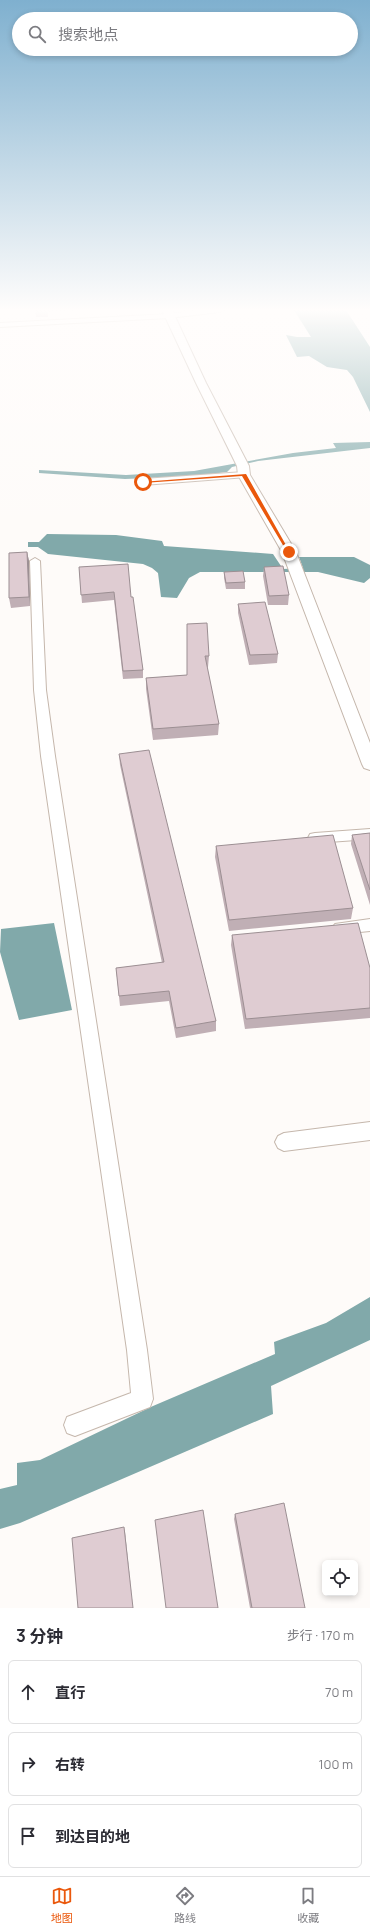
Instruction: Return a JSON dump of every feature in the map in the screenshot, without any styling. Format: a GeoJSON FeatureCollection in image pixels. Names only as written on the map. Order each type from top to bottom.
{"type":"FeatureCollection","features":[{"type":"Feature","properties":{"kind":"main road"},"geometry":{"type":"LineString","coordinates":[[203,385],[242,466],[289,552],[370,764]]}},
{"type":"Feature","properties":{"kind":"street"},"geometry":{"type":"LineString","coordinates":[[143,482],[242,466]]}},
{"type":"Feature","properties":{"kind":"street"},"geometry":{"type":"LineString","coordinates":[[35,561],[40,690],[48,756],[137,1350],[142,1399],[75,1425]]}},
{"type":"Feature","properties":{"kind":"street"},"geometry":{"type":"LineString","coordinates":[[299,840],[370,834]]}},
{"type":"Feature","properties":{"kind":"street"},"geometry":{"type":"LineString","coordinates":[[324,930],[370,925]]}},
{"type":"Feature","properties":{"kind":"street"},"geometry":{"type":"LineString","coordinates":[[284,1142],[370,1132]]}},
{"type":"Feature","properties":{"kind":"water"},"geometry":{"type":"Polygon","coordinates":[[[357,385],[370,385],[370,412],[357,385]]]}},
{"type":"Feature","properties":{"kind":"water"},"geometry":{"type":"Polygon","coordinates":[[[370,442],[370,448],[258,461],[232,467],[227,472],[196,476],[125,479],[39,473],[39,470],[126,475],[194,471],[293,453],[336,448],[333,443],[370,442]]]}},
{"type":"Feature","properties":{"kind":"water"},"geometry":{"type":"Polygon","coordinates":[[[47,534],[116,535],[162,541],[164,546],[273,554],[283,569],[303,568],[299,557],[354,557],[370,565],[370,578],[364,583],[318,572],[200,572],[189,578],[177,598],[161,597],[158,573],[152,568],[143,564],[48,554],[38,547],[28,547],[28,542],[39,542],[47,534]]]}},
{"type":"Feature","properties":{"kind":"water"},"geometry":{"type":"Polygon","coordinates":[[[54,923],[72,1010],[19,1020],[0,952],[1,929],[54,923]]]}},
{"type":"Feature","properties":{"kind":"water"},"geometry":{"type":"Polygon","coordinates":[[[370,1297],[370,1340],[271,1386],[273,1414],[20,1523],[0,1529],[0,1489],[17,1485],[17,1463],[40,1460],[153,1406],[275,1354],[274,1342],[326,1323],[370,1297]]]}},
{"type":"Feature","properties":{"kind":"building"},"geometry":{"type":"Polygon","coordinates":[[[27,552],[29,597],[9,598],[9,553],[27,552]]]}},
{"type":"Feature","properties":{"kind":"building"},"geometry":{"type":"Polygon","coordinates":[[[128,564],[131,597],[133,597],[143,670],[123,671],[114,592],[81,595],[79,567],[128,564]]]}},
{"type":"Feature","properties":{"kind":"building"},"geometry":{"type":"Polygon","coordinates":[[[283,566],[289,595],[269,596],[264,567],[283,566]]]}},
{"type":"Feature","properties":{"kind":"building"},"geometry":{"type":"Polygon","coordinates":[[[243,571],[245,582],[226,583],[224,572],[243,571]]]}},
{"type":"Feature","properties":{"kind":"building"},"geometry":{"type":"Polygon","coordinates":[[[265,602],[278,654],[250,655],[238,604],[265,602]]]}},
{"type":"Feature","properties":{"kind":"building"},"geometry":{"type":"Polygon","coordinates":[[[207,623],[209,656],[205,656],[219,724],[153,729],[146,678],[187,675],[187,624],[207,623]]]}},
{"type":"Feature","properties":{"kind":"building"},"geometry":{"type":"Polygon","coordinates":[[[149,750],[216,1021],[176,1028],[169,991],[119,996],[116,968],[164,962],[119,754],[149,750]]]}},
{"type":"Feature","properties":{"kind":"building"},"geometry":{"type":"Polygon","coordinates":[[[370,833],[370,890],[352,835],[370,833]]]}},
{"type":"Feature","properties":{"kind":"building"},"geometry":{"type":"Polygon","coordinates":[[[333,835],[353,908],[229,920],[216,846],[333,835]]]}},
{"type":"Feature","properties":{"kind":"building"},"geometry":{"type":"Polygon","coordinates":[[[358,923],[370,968],[370,1008],[246,1019],[232,935],[358,923]]]}},
{"type":"Feature","properties":{"kind":"building"},"geometry":{"type":"Polygon","coordinates":[[[284,1503],[305,1608],[252,1608],[235,1514],[284,1503]]]}},
{"type":"Feature","properties":{"kind":"building"},"geometry":{"type":"Polygon","coordinates":[[[203,1510],[218,1608],[166,1608],[155,1520],[203,1510]]]}},
{"type":"Feature","properties":{"kind":"building"},"geometry":{"type":"Polygon","coordinates":[[[124,1527],[133,1608],[78,1608],[72,1538],[124,1527]]]}},
{"type":"Feature","properties":{"kind":"route"},"geometry":{"type":"LineString","coordinates":[[143,482],[204,479],[244,475],[289,552]]}}]}
